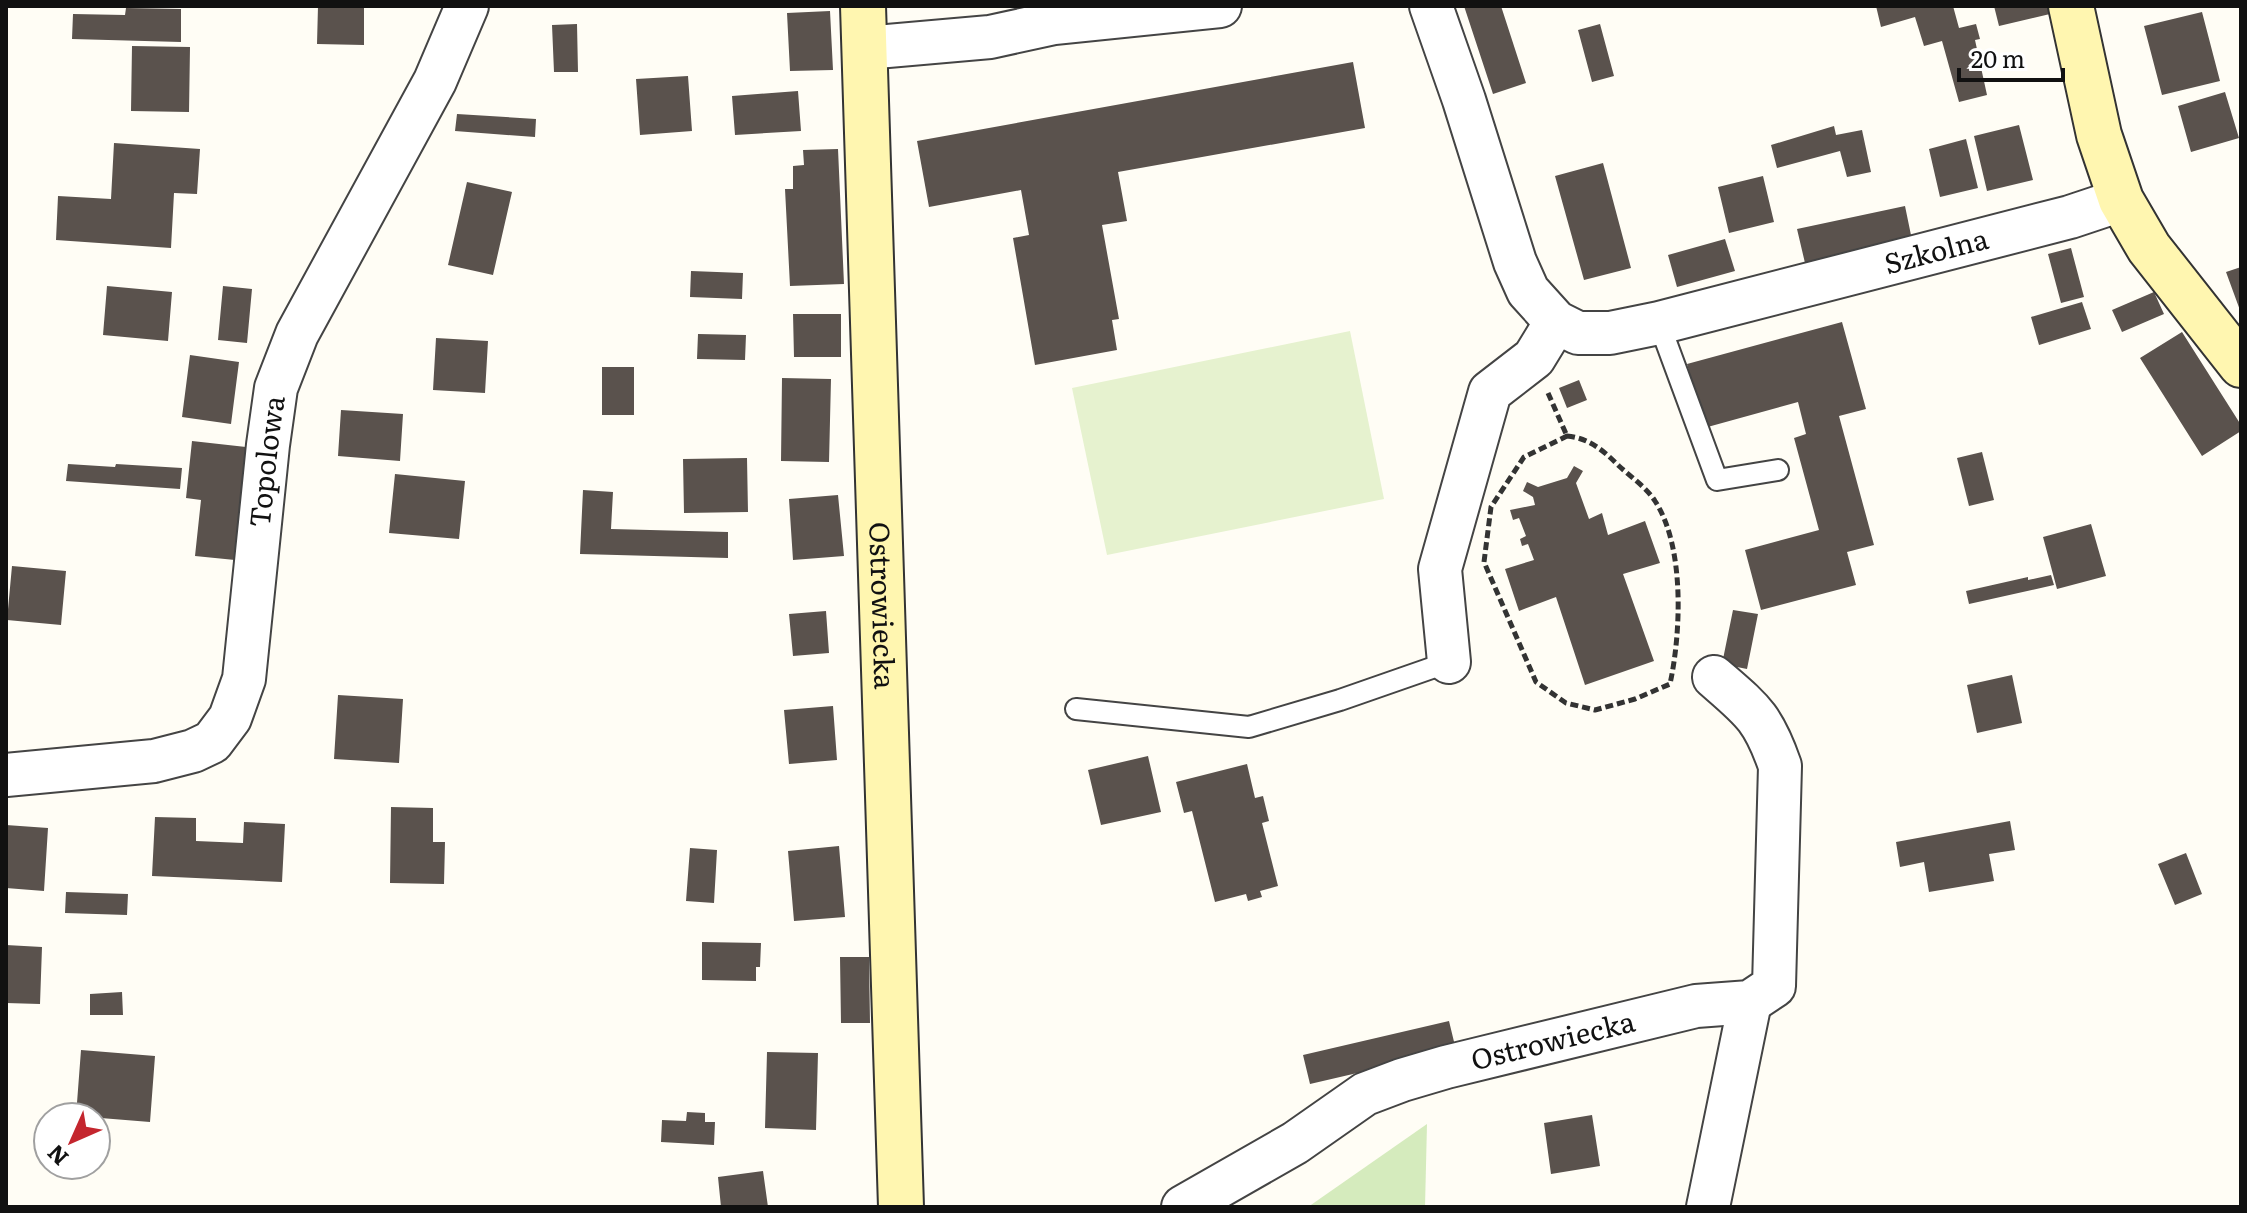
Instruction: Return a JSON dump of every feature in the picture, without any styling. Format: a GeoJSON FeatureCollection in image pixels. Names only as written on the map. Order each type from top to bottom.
{"type":"FeatureCollection","features":[{"type":"Feature","properties":{"kind":"street","name":"Topolowa"},"geometry":{"type":"LineString","coordinates":[[6,775],[154,761],[193,751],[212,742],[230,718],[244,679],[276,388],[297,334],[435,81],[467,6]]}},
{"type":"Feature","properties":{"kind":"street"},"geometry":{"type":"LineString","coordinates":[[864,27],[990,37],[1054,23],[1220,6]]}},
{"type":"Feature","properties":{"kind":"street"},"geometry":{"type":"LineString","coordinates":[[1431,6],[1515,262],[1528,291],[1556,322],[1534,358],[1490,392],[1440,569],[1449,662]]}},
{"type":"Feature","properties":{"kind":"street"},"geometry":{"type":"LineString","coordinates":[[2071,6],[2099,135],[2121,200],[2149,248],[2241,365]]}},
{"type":"Feature","properties":{"kind":"street","name":"Ostrowiecka"},"geometry":{"type":"LineString","coordinates":[[864,27],[901,1207]]}},
{"type":"Feature","properties":{"kind":"street","name":"Szkolna"},"geometry":{"type":"LineString","coordinates":[[1556,322],[1578,333],[1610,333],[1659,323],[2070,217],[2121,200]]}},
{"type":"Feature","properties":{"kind":"street"},"geometry":{"type":"LineString","coordinates":[[1708,1207],[1750,1002],[1774,986],[1780,766],[1770,736],[1757,714],[1714,677]]}},
{"type":"Feature","properties":{"kind":"street","name":"Ostrowiecka"},"geometry":{"type":"LineString","coordinates":[[1183,1207],[1295,1143],[1365,1094],[1402,1080],[1696,1006],[1750,1002]]}},
{"type":"Feature","properties":{"kind":"lane"},"geometry":{"type":"LineString","coordinates":[[1659,323],[1717,480],[1778,470]]}},
{"type":"Feature","properties":{"kind":"lane"},"geometry":{"type":"LineString","coordinates":[[1076,709],[1249,727],[1340,700],[1449,662]]}},
{"type":"Feature","properties":{"kind":"path"},"geometry":{"type":"LineString","coordinates":[[1557,414],[1567,436]]}},
{"type":"Feature","properties":{"kind":"path"},"geometry":{"type":"LineString","coordinates":[[1567,436],[1599,447],[1655,500],[1672,541],[1679,619],[1677,652],[1670,684],[1635,699],[1595,710],[1566,703],[1536,682],[1484,562],[1491,507],[1524,457],[1567,436]]}},
{"type":"Feature","properties":{"kind":"green space"},"geometry":{"type":"Polygon","coordinates":[[[1350,331],[1384,499],[1107,555],[1072,388],[1350,331]]]}},
{"type":"Feature","properties":{"kind":"green space"},"geometry":{"type":"Polygon","coordinates":[[[1427,1124],[1425,1207],[1308,1207],[1427,1124]]]}},
{"type":"Feature","properties":{"kind":"building"},"geometry":{"type":"Polygon","coordinates":[[[318,6],[364,6],[364,45],[317,44],[318,6]]]}},
{"type":"Feature","properties":{"kind":"building"},"geometry":{"type":"Polygon","coordinates":[[[1464,6],[1501,6],[1526,83],[1493,94],[1464,6]]]}},
{"type":"Feature","properties":{"kind":"building"},"geometry":{"type":"Polygon","coordinates":[[[1876,6],[1953,6],[1959,28],[1976,24],[1980,39],[1975,40],[1987,95],[1959,102],[1942,41],[1924,46],[1915,17],[1881,27],[1876,6]]]}},
{"type":"Feature","properties":{"kind":"building"},"geometry":{"type":"Polygon","coordinates":[[[1994,6],[2048,6],[2050,14],[1999,26],[1994,6]]]}},
{"type":"Feature","properties":{"kind":"building"},"geometry":{"type":"Polygon","coordinates":[[[126,8],[181,9],[181,42],[72,39],[73,14],[125,15],[126,8]]]}},
{"type":"Feature","properties":{"kind":"building"},"geometry":{"type":"Polygon","coordinates":[[[830,11],[833,70],[790,71],[787,13],[830,11]]]}},
{"type":"Feature","properties":{"kind":"building"},"geometry":{"type":"Polygon","coordinates":[[[2202,12],[2220,81],[2162,95],[2144,26],[2202,12]]]}},
{"type":"Feature","properties":{"kind":"building"},"geometry":{"type":"Polygon","coordinates":[[[577,24],[578,72],[554,72],[552,25],[577,24]]]}},
{"type":"Feature","properties":{"kind":"building"},"geometry":{"type":"Polygon","coordinates":[[[1600,24],[1614,76],[1592,82],[1578,30],[1600,24]]]}},
{"type":"Feature","properties":{"kind":"building"},"geometry":{"type":"Polygon","coordinates":[[[132,46],[190,47],[189,112],[131,111],[132,46]]]}},
{"type":"Feature","properties":{"kind":"building"},"geometry":{"type":"Polygon","coordinates":[[[1353,62],[1365,128],[1118,172],[1127,221],[1102,225],[1119,319],[1112,320],[1117,350],[1035,365],[1013,238],[1029,235],[1021,190],[929,207],[917,141],[1353,62]]]}},
{"type":"Feature","properties":{"kind":"building"},"geometry":{"type":"Polygon","coordinates":[[[688,76],[692,131],[640,135],[636,79],[688,76]]]}},
{"type":"Feature","properties":{"kind":"building"},"geometry":{"type":"Polygon","coordinates":[[[798,91],[801,131],[735,135],[732,96],[798,91]]]}},
{"type":"Feature","properties":{"kind":"building"},"geometry":{"type":"Polygon","coordinates":[[[2225,92],[2239,138],[2191,152],[2178,106],[2225,92]]]}},
{"type":"Feature","properties":{"kind":"building"},"geometry":{"type":"Polygon","coordinates":[[[457,114],[536,119],[535,137],[455,131],[457,114]]]}},
{"type":"Feature","properties":{"kind":"building"},"geometry":{"type":"Polygon","coordinates":[[[2019,125],[2033,180],[1987,191],[1974,136],[2019,125]]]}},
{"type":"Feature","properties":{"kind":"building"},"geometry":{"type":"Polygon","coordinates":[[[1834,126],[1836,135],[1862,130],[1871,172],[1847,177],[1840,151],[1777,168],[1771,145],[1834,126]]]}},
{"type":"Feature","properties":{"kind":"building"},"geometry":{"type":"Polygon","coordinates":[[[1966,139],[1978,188],[1940,197],[1929,149],[1966,139]]]}},
{"type":"Feature","properties":{"kind":"building"},"geometry":{"type":"Polygon","coordinates":[[[114,143],[200,149],[197,194],[174,193],[171,248],[56,240],[58,196],[111,199],[114,143]]]}},
{"type":"Feature","properties":{"kind":"building"},"geometry":{"type":"Polygon","coordinates":[[[838,149],[844,284],[790,286],[785,189],[793,189],[793,166],[804,165],[803,150],[838,149]]]}},
{"type":"Feature","properties":{"kind":"building"},"geometry":{"type":"Polygon","coordinates":[[[1603,163],[1631,268],[1584,280],[1555,176],[1603,163]]]}},
{"type":"Feature","properties":{"kind":"building"},"geometry":{"type":"Polygon","coordinates":[[[1763,176],[1774,222],[1729,233],[1718,187],[1763,176]]]}},
{"type":"Feature","properties":{"kind":"building"},"geometry":{"type":"Polygon","coordinates":[[[467,182],[512,192],[493,275],[448,265],[467,182]]]}},
{"type":"Feature","properties":{"kind":"building"},"geometry":{"type":"Polygon","coordinates":[[[1905,206],[1912,240],[1805,263],[1797,229],[1905,206]]]}},
{"type":"Feature","properties":{"kind":"building"},"geometry":{"type":"Polygon","coordinates":[[[1725,239],[1735,271],[1677,287],[1668,255],[1725,239]]]}},
{"type":"Feature","properties":{"kind":"building"},"geometry":{"type":"Polygon","coordinates":[[[2071,248],[2084,297],[2061,303],[2048,254],[2071,248]]]}},
{"type":"Feature","properties":{"kind":"building"},"geometry":{"type":"Polygon","coordinates":[[[2241,267],[2241,313],[2226,272],[2241,267]]]}},
{"type":"Feature","properties":{"kind":"building"},"geometry":{"type":"Polygon","coordinates":[[[691,271],[743,273],[742,299],[690,297],[691,271]]]}},
{"type":"Feature","properties":{"kind":"building"},"geometry":{"type":"Polygon","coordinates":[[[107,286],[172,292],[168,341],[103,335],[107,286]]]}},
{"type":"Feature","properties":{"kind":"building"},"geometry":{"type":"Polygon","coordinates":[[[223,286],[252,289],[247,343],[218,340],[223,286]]]}},
{"type":"Feature","properties":{"kind":"building"},"geometry":{"type":"Polygon","coordinates":[[[2154,292],[2164,314],[2122,332],[2112,310],[2154,292]]]}},
{"type":"Feature","properties":{"kind":"building"},"geometry":{"type":"Polygon","coordinates":[[[2082,302],[2091,329],[2039,345],[2031,317],[2082,302]]]}},
{"type":"Feature","properties":{"kind":"building"},"geometry":{"type":"Polygon","coordinates":[[[793,314],[841,314],[841,357],[794,357],[793,314]]]}},
{"type":"Feature","properties":{"kind":"building"},"geometry":{"type":"Polygon","coordinates":[[[1842,322],[1866,409],[1839,416],[1874,545],[1847,552],[1856,585],[1761,610],[1745,550],[1819,530],[1794,438],[1806,434],[1798,402],[1704,428],[1687,364],[1842,322]]]}},
{"type":"Feature","properties":{"kind":"building"},"geometry":{"type":"Polygon","coordinates":[[[2182,332],[2241,425],[2241,431],[2202,456],[2140,358],[2182,332]]]}},
{"type":"Feature","properties":{"kind":"building"},"geometry":{"type":"Polygon","coordinates":[[[698,334],[746,335],[745,360],[697,359],[698,334]]]}},
{"type":"Feature","properties":{"kind":"building"},"geometry":{"type":"Polygon","coordinates":[[[436,338],[488,341],[485,393],[433,390],[436,338]]]}},
{"type":"Feature","properties":{"kind":"building"},"geometry":{"type":"Polygon","coordinates":[[[190,355],[239,362],[231,424],[182,417],[190,355]]]}},
{"type":"Feature","properties":{"kind":"building"},"geometry":{"type":"Polygon","coordinates":[[[602,367],[634,367],[634,415],[602,415],[602,367]]]}},
{"type":"Feature","properties":{"kind":"building"},"geometry":{"type":"Polygon","coordinates":[[[782,378],[831,379],[829,462],[781,461],[782,378]]]}},
{"type":"Feature","properties":{"kind":"building"},"geometry":{"type":"Polygon","coordinates":[[[1579,380],[1587,400],[1567,408],[1559,388],[1579,380]]]}},
{"type":"Feature","properties":{"kind":"building"},"geometry":{"type":"Polygon","coordinates":[[[341,410],[403,414],[400,461],[338,456],[341,410]]]}},
{"type":"Feature","properties":{"kind":"building"},"geometry":{"type":"Polygon","coordinates":[[[192,441],[246,447],[235,560],[195,556],[201,500],[186,498],[192,441]]]}},
{"type":"Feature","properties":{"kind":"building"},"geometry":{"type":"Polygon","coordinates":[[[1982,452],[1994,500],[1969,506],[1957,458],[1982,452]]]}},
{"type":"Feature","properties":{"kind":"building"},"geometry":{"type":"Polygon","coordinates":[[[747,458],[748,512],[684,513],[683,459],[747,458]]]}},
{"type":"Feature","properties":{"kind":"building"},"geometry":{"type":"Polygon","coordinates":[[[68,464],[182,468],[180,489],[66,481],[68,464]]]}},
{"type":"Feature","properties":{"kind":"building"},"geometry":{"type":"Polygon","coordinates":[[[1574,466],[1583,471],[1576,483],[1589,519],[1602,513],[1608,535],[1645,521],[1660,563],[1623,574],[1654,661],[1585,685],[1556,597],[1519,611],[1505,569],[1534,560],[1528,544],[1522,546],[1520,539],[1526,536],[1519,518],[1513,520],[1510,510],[1535,505],[1533,497],[1523,491],[1527,482],[1538,487],[1567,478],[1574,466]]]}},
{"type":"Feature","properties":{"kind":"building"},"geometry":{"type":"Polygon","coordinates":[[[395,474],[465,481],[459,539],[389,533],[395,474]]]}},
{"type":"Feature","properties":{"kind":"building"},"geometry":{"type":"Polygon","coordinates":[[[583,490],[613,492],[611,529],[728,532],[728,558],[580,554],[583,490]]]}},
{"type":"Feature","properties":{"kind":"building"},"geometry":{"type":"Polygon","coordinates":[[[838,495],[844,556],[793,560],[789,499],[838,495]]]}},
{"type":"Feature","properties":{"kind":"building"},"geometry":{"type":"Polygon","coordinates":[[[2091,524],[2106,576],[2057,589],[2043,537],[2091,524]]]}},
{"type":"Feature","properties":{"kind":"building"},"geometry":{"type":"Polygon","coordinates":[[[12,566],[66,571],[61,625],[7,620],[12,566]]]}},
{"type":"Feature","properties":{"kind":"building"},"geometry":{"type":"Polygon","coordinates":[[[2051,575],[2054,585],[1969,604],[1966,591],[2051,575]]]}},
{"type":"Feature","properties":{"kind":"building"},"geometry":{"type":"Polygon","coordinates":[[[1733,610],[1758,614],[1747,669],[1722,664],[1733,610]]]}},
{"type":"Feature","properties":{"kind":"building"},"geometry":{"type":"Polygon","coordinates":[[[826,611],[829,653],[793,656],[789,614],[826,611]]]}},
{"type":"Feature","properties":{"kind":"building"},"geometry":{"type":"Polygon","coordinates":[[[2012,675],[2022,723],[1977,733],[1967,685],[2012,675]]]}},
{"type":"Feature","properties":{"kind":"building"},"geometry":{"type":"Polygon","coordinates":[[[338,695],[403,699],[399,763],[334,759],[338,695]]]}},
{"type":"Feature","properties":{"kind":"building"},"geometry":{"type":"Polygon","coordinates":[[[833,706],[837,760],[789,764],[784,710],[833,706]]]}},
{"type":"Feature","properties":{"kind":"building"},"geometry":{"type":"Polygon","coordinates":[[[1148,756],[1161,812],[1101,825],[1088,770],[1148,756]]]}},
{"type":"Feature","properties":{"kind":"building"},"geometry":{"type":"Polygon","coordinates":[[[1247,764],[1255,798],[1263,796],[1269,821],[1262,823],[1278,886],[1260,891],[1262,897],[1248,901],[1246,894],[1215,902],[1192,811],[1184,813],[1176,782],[1247,764]]]}},
{"type":"Feature","properties":{"kind":"building"},"geometry":{"type":"Polygon","coordinates":[[[391,807],[433,808],[433,842],[445,842],[444,884],[390,883],[391,807]]]}},
{"type":"Feature","properties":{"kind":"building"},"geometry":{"type":"Polygon","coordinates":[[[155,817],[196,818],[196,841],[243,843],[244,822],[285,824],[282,882],[152,876],[155,817]]]}},
{"type":"Feature","properties":{"kind":"building"},"geometry":{"type":"Polygon","coordinates":[[[2010,821],[2015,850],[1989,854],[1994,881],[1929,892],[1924,862],[1900,867],[1896,842],[2010,821]]]}},
{"type":"Feature","properties":{"kind":"building"},"geometry":{"type":"Polygon","coordinates":[[[6,825],[48,828],[44,891],[6,888],[6,825]]]}},
{"type":"Feature","properties":{"kind":"building"},"geometry":{"type":"Polygon","coordinates":[[[839,846],[845,917],[794,921],[788,851],[839,846]]]}},
{"type":"Feature","properties":{"kind":"building"},"geometry":{"type":"Polygon","coordinates":[[[690,848],[717,850],[714,903],[686,901],[690,848]]]}},
{"type":"Feature","properties":{"kind":"building"},"geometry":{"type":"Polygon","coordinates":[[[2186,853],[2202,894],[2175,905],[2158,864],[2186,853]]]}},
{"type":"Feature","properties":{"kind":"building"},"geometry":{"type":"Polygon","coordinates":[[[66,892],[128,894],[127,915],[65,913],[66,892]]]}},
{"type":"Feature","properties":{"kind":"building"},"geometry":{"type":"Polygon","coordinates":[[[702,942],[761,943],[756,981],[702,980],[702,942]]]}},
{"type":"Feature","properties":{"kind":"building"},"geometry":{"type":"Polygon","coordinates":[[[6,945],[42,947],[40,1004],[6,1003],[6,945]]]}},
{"type":"Feature","properties":{"kind":"building"},"geometry":{"type":"Polygon","coordinates":[[[840,957],[869,957],[870,1023],[841,1023],[840,957]]]}},
{"type":"Feature","properties":{"kind":"building"},"geometry":{"type":"Polygon","coordinates":[[[122,992],[123,1015],[90,1015],[90,994],[122,992]]]}},
{"type":"Feature","properties":{"kind":"building"},"geometry":{"type":"Polygon","coordinates":[[[1449,1021],[1456,1050],[1310,1084],[1303,1055],[1449,1021]]]}},
{"type":"Feature","properties":{"kind":"building"},"geometry":{"type":"Polygon","coordinates":[[[81,1050],[155,1056],[150,1122],[112,1119],[112,1101],[77,1101],[81,1050]]]}},
{"type":"Feature","properties":{"kind":"building"},"geometry":{"type":"Polygon","coordinates":[[[767,1052],[818,1053],[816,1130],[765,1128],[767,1052]]]}},
{"type":"Feature","properties":{"kind":"building"},"geometry":{"type":"Polygon","coordinates":[[[687,1112],[705,1113],[705,1122],[715,1122],[714,1145],[661,1142],[662,1120],[686,1121],[687,1112]]]}},
{"type":"Feature","properties":{"kind":"building"},"geometry":{"type":"Polygon","coordinates":[[[1592,1115],[1600,1166],[1551,1174],[1544,1123],[1592,1115]]]}},
{"type":"Feature","properties":{"kind":"building"},"geometry":{"type":"Polygon","coordinates":[[[763,1171],[768,1207],[721,1207],[718,1177],[763,1171]]]}}]}
